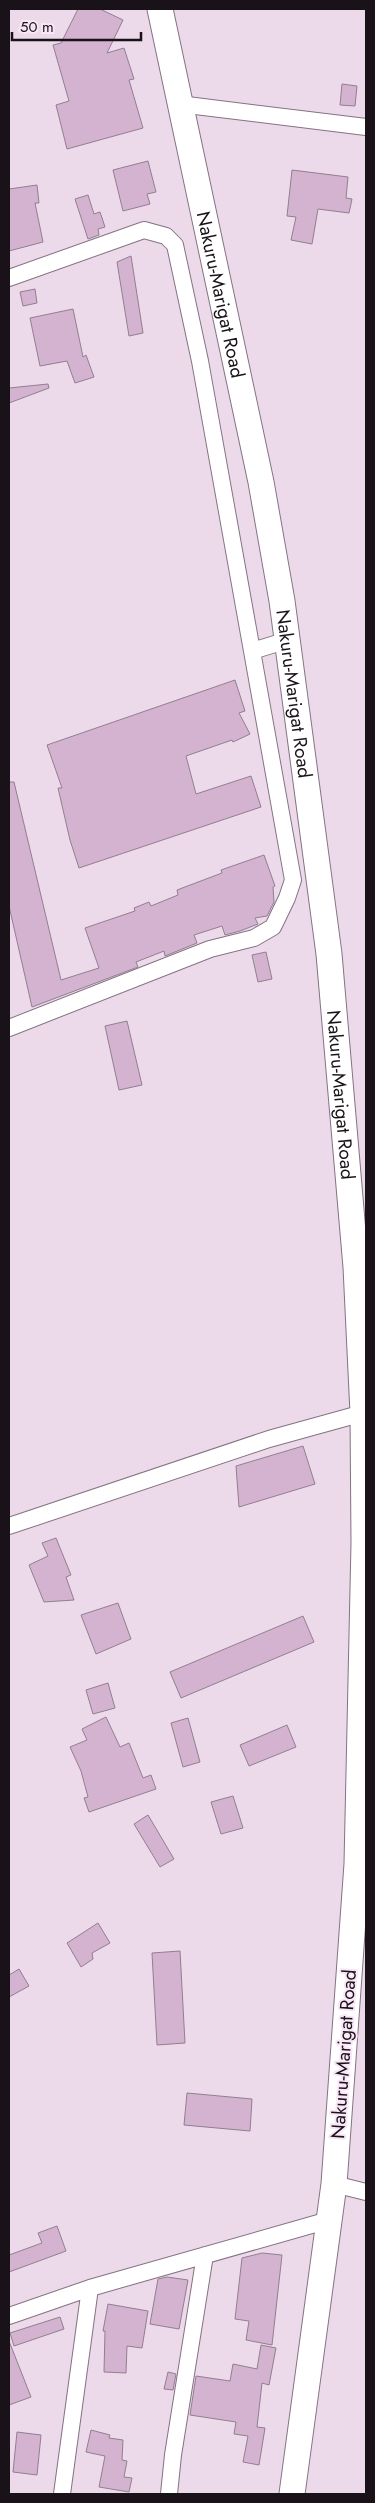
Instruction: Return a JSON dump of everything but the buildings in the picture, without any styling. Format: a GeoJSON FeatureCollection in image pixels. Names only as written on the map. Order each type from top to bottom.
{"type":"FeatureCollection","features":[{"type":"Feature","properties":{"kind":"main road","name":"Nakuru-Marigat Road"},"geometry":{"type":"LineString","coordinates":[[160,9],[260,482],[288,640],[330,964],[356,1267],[363,1412],[364,1543],[357,1864],[334,2184],[292,2494]]}},
{"type":"Feature","properties":{"kind":"street"},"geometry":{"type":"LineString","coordinates":[[179,104],[366,127]]}},
{"type":"Feature","properties":{"kind":"street"},"geometry":{"type":"LineString","coordinates":[[9,278],[144,230],[155,231],[166,236],[175,245],[200,362],[293,880],[287,898],[273,927],[254,938],[210,949],[9,1028]]}},
{"type":"Feature","properties":{"kind":"street"},"geometry":{"type":"LineString","coordinates":[[252,651],[288,640]]}},
{"type":"Feature","properties":{"kind":"street"},"geometry":{"type":"LineString","coordinates":[[9,1526],[269,1438],[363,1412]]}},
{"type":"Feature","properties":{"kind":"street"},"geometry":{"type":"LineString","coordinates":[[334,2184],[366,2192]]}},
{"type":"Feature","properties":{"kind":"street"},"geometry":{"type":"LineString","coordinates":[[9,2316],[90,2288],[329,2220]]}},
{"type":"Feature","properties":{"kind":"street"},"geometry":{"type":"LineString","coordinates":[[169,2494],[173,2455],[205,2254]]}},
{"type":"Feature","properties":{"kind":"street"},"geometry":{"type":"LineString","coordinates":[[62,2494],[90,2288]]}}]}
